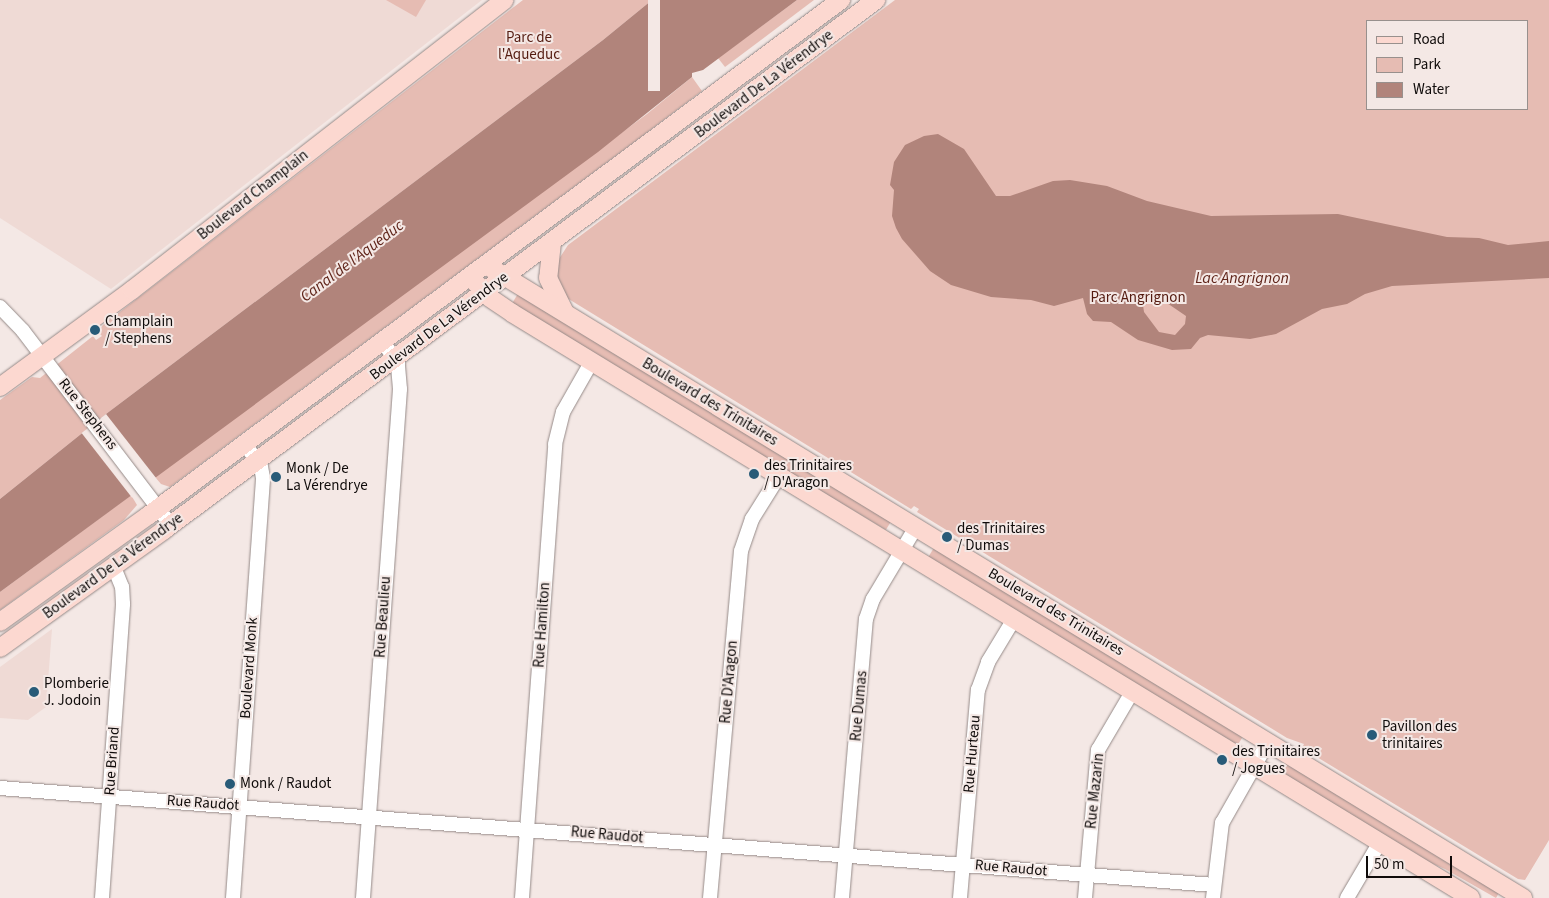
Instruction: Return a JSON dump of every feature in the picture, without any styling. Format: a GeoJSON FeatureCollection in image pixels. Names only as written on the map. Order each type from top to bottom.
{"type":"FeatureCollection","features":[{"type":"Feature","properties":{"kind":"main road","name":"Boulevard Champlain"},"geometry":{"type":"LineString","coordinates":[[0,387],[504,0]]}},
{"type":"Feature","properties":{"kind":"main road","name":"Boulevard De La Vérendrye"},"geometry":{"type":"LineString","coordinates":[[0,622],[159,508],[841,0]]}},
{"type":"Feature","properties":{"kind":"main road","name":"Boulevard De La Vérendrye"},"geometry":{"type":"LineString","coordinates":[[0,648],[171,525],[876,0]]}},
{"type":"Feature","properties":{"kind":"main road"},"geometry":{"type":"LineString","coordinates":[[552,242],[548,278],[566,314]]}},
{"type":"Feature","properties":{"kind":"main road","name":"Boulevard des Trinitaires"},"geometry":{"type":"LineString","coordinates":[[486,264],[1522,898]]}},
{"type":"Feature","properties":{"kind":"main road","name":"Boulevard des Trinitaires"},"geometry":{"type":"LineString","coordinates":[[470,277],[484,292],[592,361],[1471,898]]}},
{"type":"Feature","properties":{"kind":"street","name":"Rue Stephens"},"geometry":{"type":"LineString","coordinates":[[0,307],[42,356],[144,487],[171,525]]}},
{"type":"Feature","properties":{"kind":"street","name":"Rue Beaulieu"},"geometry":{"type":"LineString","coordinates":[[363,898],[400,389],[399,369],[395,358],[383,342]]}},
{"type":"Feature","properties":{"kind":"street","name":"Rue Hamilton"},"geometry":{"type":"LineString","coordinates":[[522,898],[555,444],[563,412],[592,361]]}},
{"type":"Feature","properties":{"kind":"street","name":"Boulevard Monk"},"geometry":{"type":"LineString","coordinates":[[233,898],[263,478],[257,460],[245,444]]}},
{"type":"Feature","properties":{"kind":"street","name":"Rue D'Aragon"},"geometry":{"type":"LineString","coordinates":[[710,898],[741,551],[752,519],[779,476]]}},
{"type":"Feature","properties":{"kind":"street","name":"Rue Dumas"},"geometry":{"type":"LineString","coordinates":[[842,898],[866,619],[873,599],[916,527]]}},
{"type":"Feature","properties":{"kind":"street","name":"Rue Briand"},"geometry":{"type":"LineString","coordinates":[[102,898],[123,604],[122,587],[114,567]]}},
{"type":"Feature","properties":{"kind":"street","name":"Rue Hurteau"},"geometry":{"type":"LineString","coordinates":[[960,898],[978,690],[988,662],[1014,619]]}},
{"type":"Feature","properties":{"kind":"street","name":"Rue Mazarin"},"geometry":{"type":"LineString","coordinates":[[1085,898],[1098,750],[1132,692]]}},
{"type":"Feature","properties":{"kind":"street"},"geometry":{"type":"LineString","coordinates":[[1213,892],[1222,823],[1268,742]]}},
{"type":"Feature","properties":{"kind":"street","name":"Rue Raudot"},"geometry":{"type":"LineString","coordinates":[[0,788],[963,864],[1087,875],[1213,892]]}},
{"type":"Feature","properties":{"kind":"street"},"geometry":{"type":"LineString","coordinates":[[1347,898],[1380,842]]}},
{"type":"Feature","properties":{"kind":"shaded area"},"geometry":{"type":"Polygon","coordinates":[[[0,0],[482,0],[111,289],[0,218],[0,0]]]}},
{"type":"Feature","properties":{"kind":"shaded area"},"geometry":{"type":"Polygon","coordinates":[[[52,629],[46,707],[28,720],[0,718],[0,667],[52,629]]]}},
{"type":"Feature","properties":{"kind":"green space"},"geometry":{"type":"Polygon","coordinates":[[[386,0],[426,0],[416,17],[386,0]]]}},
{"type":"Feature","properties":{"kind":"green space","name":"Parc de l'Aqueduc"},"geometry":{"type":"Polygon","coordinates":[[[523,0],[652,0],[603,40],[106,414],[0,499],[0,400],[32,377],[40,378],[93,336],[96,340],[102,336],[98,332],[103,325],[523,0]]]}},
{"type":"Feature","properties":{"kind":"green space"},"geometry":{"type":"Polygon","coordinates":[[[797,0],[814,0],[725,67],[718,58],[797,0]]]}},
{"type":"Feature","properties":{"kind":"green space","name":"Parc Angrignon"},"geometry":{"type":"Polygon","coordinates":[[[895,0],[1549,0],[1549,840],[1525,880],[1518,879],[1302,748],[1304,744],[1287,738],[917,512],[919,509],[914,506],[911,509],[567,298],[557,276],[559,259],[568,245],[895,0]]]}},
{"type":"Feature","properties":{"kind":"green space"},"geometry":{"type":"Polygon","coordinates":[[[692,77],[702,91],[633,143],[170,487],[161,484],[155,477],[647,114],[692,77]]]}},
{"type":"Feature","properties":{"kind":"green space"},"geometry":{"type":"Polygon","coordinates":[[[519,292],[894,517],[886,530],[511,305],[519,292]]]}},
{"type":"Feature","properties":{"kind":"green space"},"geometry":{"type":"Polygon","coordinates":[[[131,495],[137,505],[124,520],[0,610],[0,592],[131,495]]]}},
{"type":"Feature","properties":{"kind":"green space"},"geometry":{"type":"Polygon","coordinates":[[[935,546],[1245,732],[1238,745],[927,559],[935,546]]]}},
{"type":"Feature","properties":{"kind":"green space"},"geometry":{"type":"Polygon","coordinates":[[[1287,761],[1500,891],[1496,898],[1445,869],[1419,858],[1280,774],[1287,761]]]}},
{"type":"Feature","properties":{"kind":"water","name":"Canal de l'Aqueduc"},"geometry":{"type":"Polygon","coordinates":[[[652,0],[797,0],[703,70],[692,73],[692,77],[598,152],[0,592],[0,499],[106,414],[603,40],[652,0]]]}},
{"type":"Feature","properties":{"kind":"water","name":"Lac Angrignon"},"geometry":{"type":"Polygon","coordinates":[[[938,134],[964,149],[996,196],[1010,196],[1053,181],[1070,180],[1107,186],[1147,201],[1211,216],[1338,214],[1447,237],[1479,238],[1508,245],[1549,241],[1549,278],[1392,286],[1365,294],[1347,304],[1322,309],[1276,334],[1250,339],[1208,335],[1200,338],[1191,349],[1172,350],[1138,340],[1111,322],[1093,321],[1087,314],[1083,298],[1054,306],[1031,300],[991,297],[951,285],[930,271],[902,239],[896,228],[892,216],[894,190],[890,185],[894,162],[905,145],[924,136],[938,134]],[[1153,298],[1143,305],[1144,312],[1159,332],[1175,335],[1185,324],[1186,316],[1164,301],[1153,298]]]}},
{"type":"Feature","properties":{"kind":"pier"},"geometry":{"type":"Polygon","coordinates":[[[648,0],[660,0],[660,91],[648,91],[648,0]]]}},
{"type":"Feature","properties":{"kind":"pier"},"geometry":{"type":"Polygon","coordinates":[[[106,414],[156,479],[132,498],[82,433],[106,414]]]}},
{"type":"Feature","properties":{"kind":"place","name":"Champlain / Stephens"},"geometry":{"type":"Point","coordinates":[95,330]}},
{"type":"Feature","properties":{"kind":"place","name":"des Trinitaires / D'Aragon"},"geometry":{"type":"Point","coordinates":[754,474]}},
{"type":"Feature","properties":{"kind":"place","name":"Monk / De La Vérendrye"},"geometry":{"type":"Point","coordinates":[276,477]}},
{"type":"Feature","properties":{"kind":"place","name":"des Trinitaires / Dumas"},"geometry":{"type":"Point","coordinates":[947,537]}},
{"type":"Feature","properties":{"kind":"place","name":"Plomberie J. Jodoin"},"geometry":{"type":"Point","coordinates":[34,692]}},
{"type":"Feature","properties":{"kind":"place","name":"Pavillon des trinitaires"},"geometry":{"type":"Point","coordinates":[1372,735]}},
{"type":"Feature","properties":{"kind":"place","name":"des Trinitaires / Jogues"},"geometry":{"type":"Point","coordinates":[1222,760]}},
{"type":"Feature","properties":{"kind":"place","name":"Monk / Raudot"},"geometry":{"type":"Point","coordinates":[230,784]}}]}
